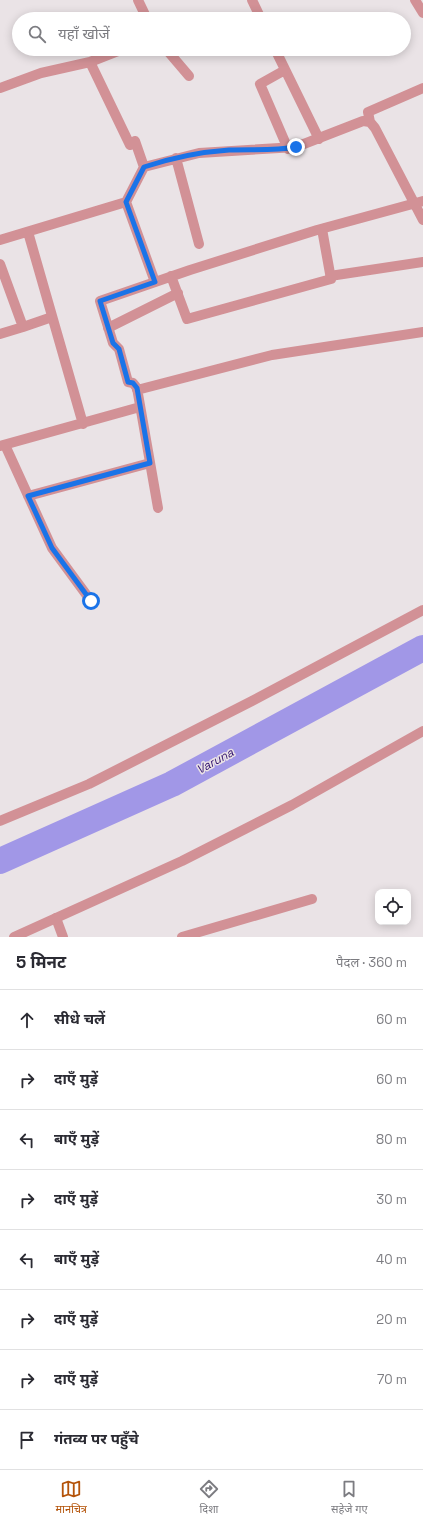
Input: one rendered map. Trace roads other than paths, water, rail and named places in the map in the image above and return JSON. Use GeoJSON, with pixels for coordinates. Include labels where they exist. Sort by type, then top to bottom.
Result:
{"type":"FeatureCollection","features":[{"type":"Feature","properties":{"kind":"street"},"geometry":{"type":"LineString","coordinates":[[138,0],[144,12]]}},
{"type":"Feature","properties":{"kind":"street"},"geometry":{"type":"LineString","coordinates":[[252,0],[258,12]]}},
{"type":"Feature","properties":{"kind":"street"},"geometry":{"type":"LineString","coordinates":[[415,0],[423,13]]}},
{"type":"Feature","properties":{"kind":"street"},"geometry":{"type":"LineString","coordinates":[[0,88],[41,73],[90,62],[105,56]]}},
{"type":"Feature","properties":{"kind":"street"},"geometry":{"type":"LineString","coordinates":[[172,56],[189,76]]}},
{"type":"Feature","properties":{"kind":"street"},"geometry":{"type":"LineString","coordinates":[[279,56],[319,140]]}},
{"type":"Feature","properties":{"kind":"street"},"geometry":{"type":"LineString","coordinates":[[0,240],[126,202],[144,167],[135,141],[130,145],[90,62]]}},
{"type":"Feature","properties":{"kind":"street"},"geometry":{"type":"LineString","coordinates":[[286,70],[260,84],[288,149]]}},
{"type":"Feature","properties":{"kind":"street"},"geometry":{"type":"LineString","coordinates":[[423,88],[368,112],[370,122],[419,202],[423,220]]}},
{"type":"Feature","properties":{"kind":"street"},"geometry":{"type":"LineString","coordinates":[[144,167],[176,158],[217,151],[288,149],[319,140],[363,121],[370,122]]}},
{"type":"Feature","properties":{"kind":"street"},"geometry":{"type":"LineString","coordinates":[[176,158],[199,244]]}},
{"type":"Feature","properties":{"kind":"street"},"geometry":{"type":"LineString","coordinates":[[126,202],[155,282]]}},
{"type":"Feature","properties":{"kind":"street"},"geometry":{"type":"LineString","coordinates":[[158,508],[137,390],[134,384],[128,382],[119,349],[113,343],[100,301],[172,276],[322,229],[419,202]]}},
{"type":"Feature","properties":{"kind":"street"},"geometry":{"type":"LineString","coordinates":[[172,276],[187,319],[331,279],[322,229]]}},
{"type":"Feature","properties":{"kind":"street"},"geometry":{"type":"LineString","coordinates":[[28,232],[83,424]]}},
{"type":"Feature","properties":{"kind":"street"},"geometry":{"type":"LineString","coordinates":[[330,276],[423,262]]}},
{"type":"Feature","properties":{"kind":"street"},"geometry":{"type":"LineString","coordinates":[[0,264],[23,327]]}},
{"type":"Feature","properties":{"kind":"street"},"geometry":{"type":"LineString","coordinates":[[108,328],[178,293]]}},
{"type":"Feature","properties":{"kind":"street"},"geometry":{"type":"LineString","coordinates":[[0,334],[52,317]]}},
{"type":"Feature","properties":{"kind":"street"},"geometry":{"type":"LineString","coordinates":[[137,390],[272,355],[423,332]]}},
{"type":"Feature","properties":{"kind":"street"},"geometry":{"type":"LineString","coordinates":[[91,601],[52,548],[3,445],[140,407]]}},
{"type":"Feature","properties":{"kind":"street"},"geometry":{"type":"LineString","coordinates":[[28,496],[150,463]]}},
{"type":"Feature","properties":{"kind":"street"},"geometry":{"type":"LineString","coordinates":[[0,821],[89,784],[252,701],[423,610]]}},
{"type":"Feature","properties":{"kind":"street"},"geometry":{"type":"LineString","coordinates":[[14,937],[182,861],[292,805],[423,731]]}},
{"type":"Feature","properties":{"kind":"street"},"geometry":{"type":"LineString","coordinates":[[182,937],[312,898]]}},
{"type":"Feature","properties":{"kind":"street"},"geometry":{"type":"LineString","coordinates":[[56,918],[63,937]]}},
{"type":"Feature","properties":{"kind":"waterway","name":"Varuna"},"geometry":{"type":"LineString","coordinates":[[0,861],[172,784],[423,648]]}}]}
